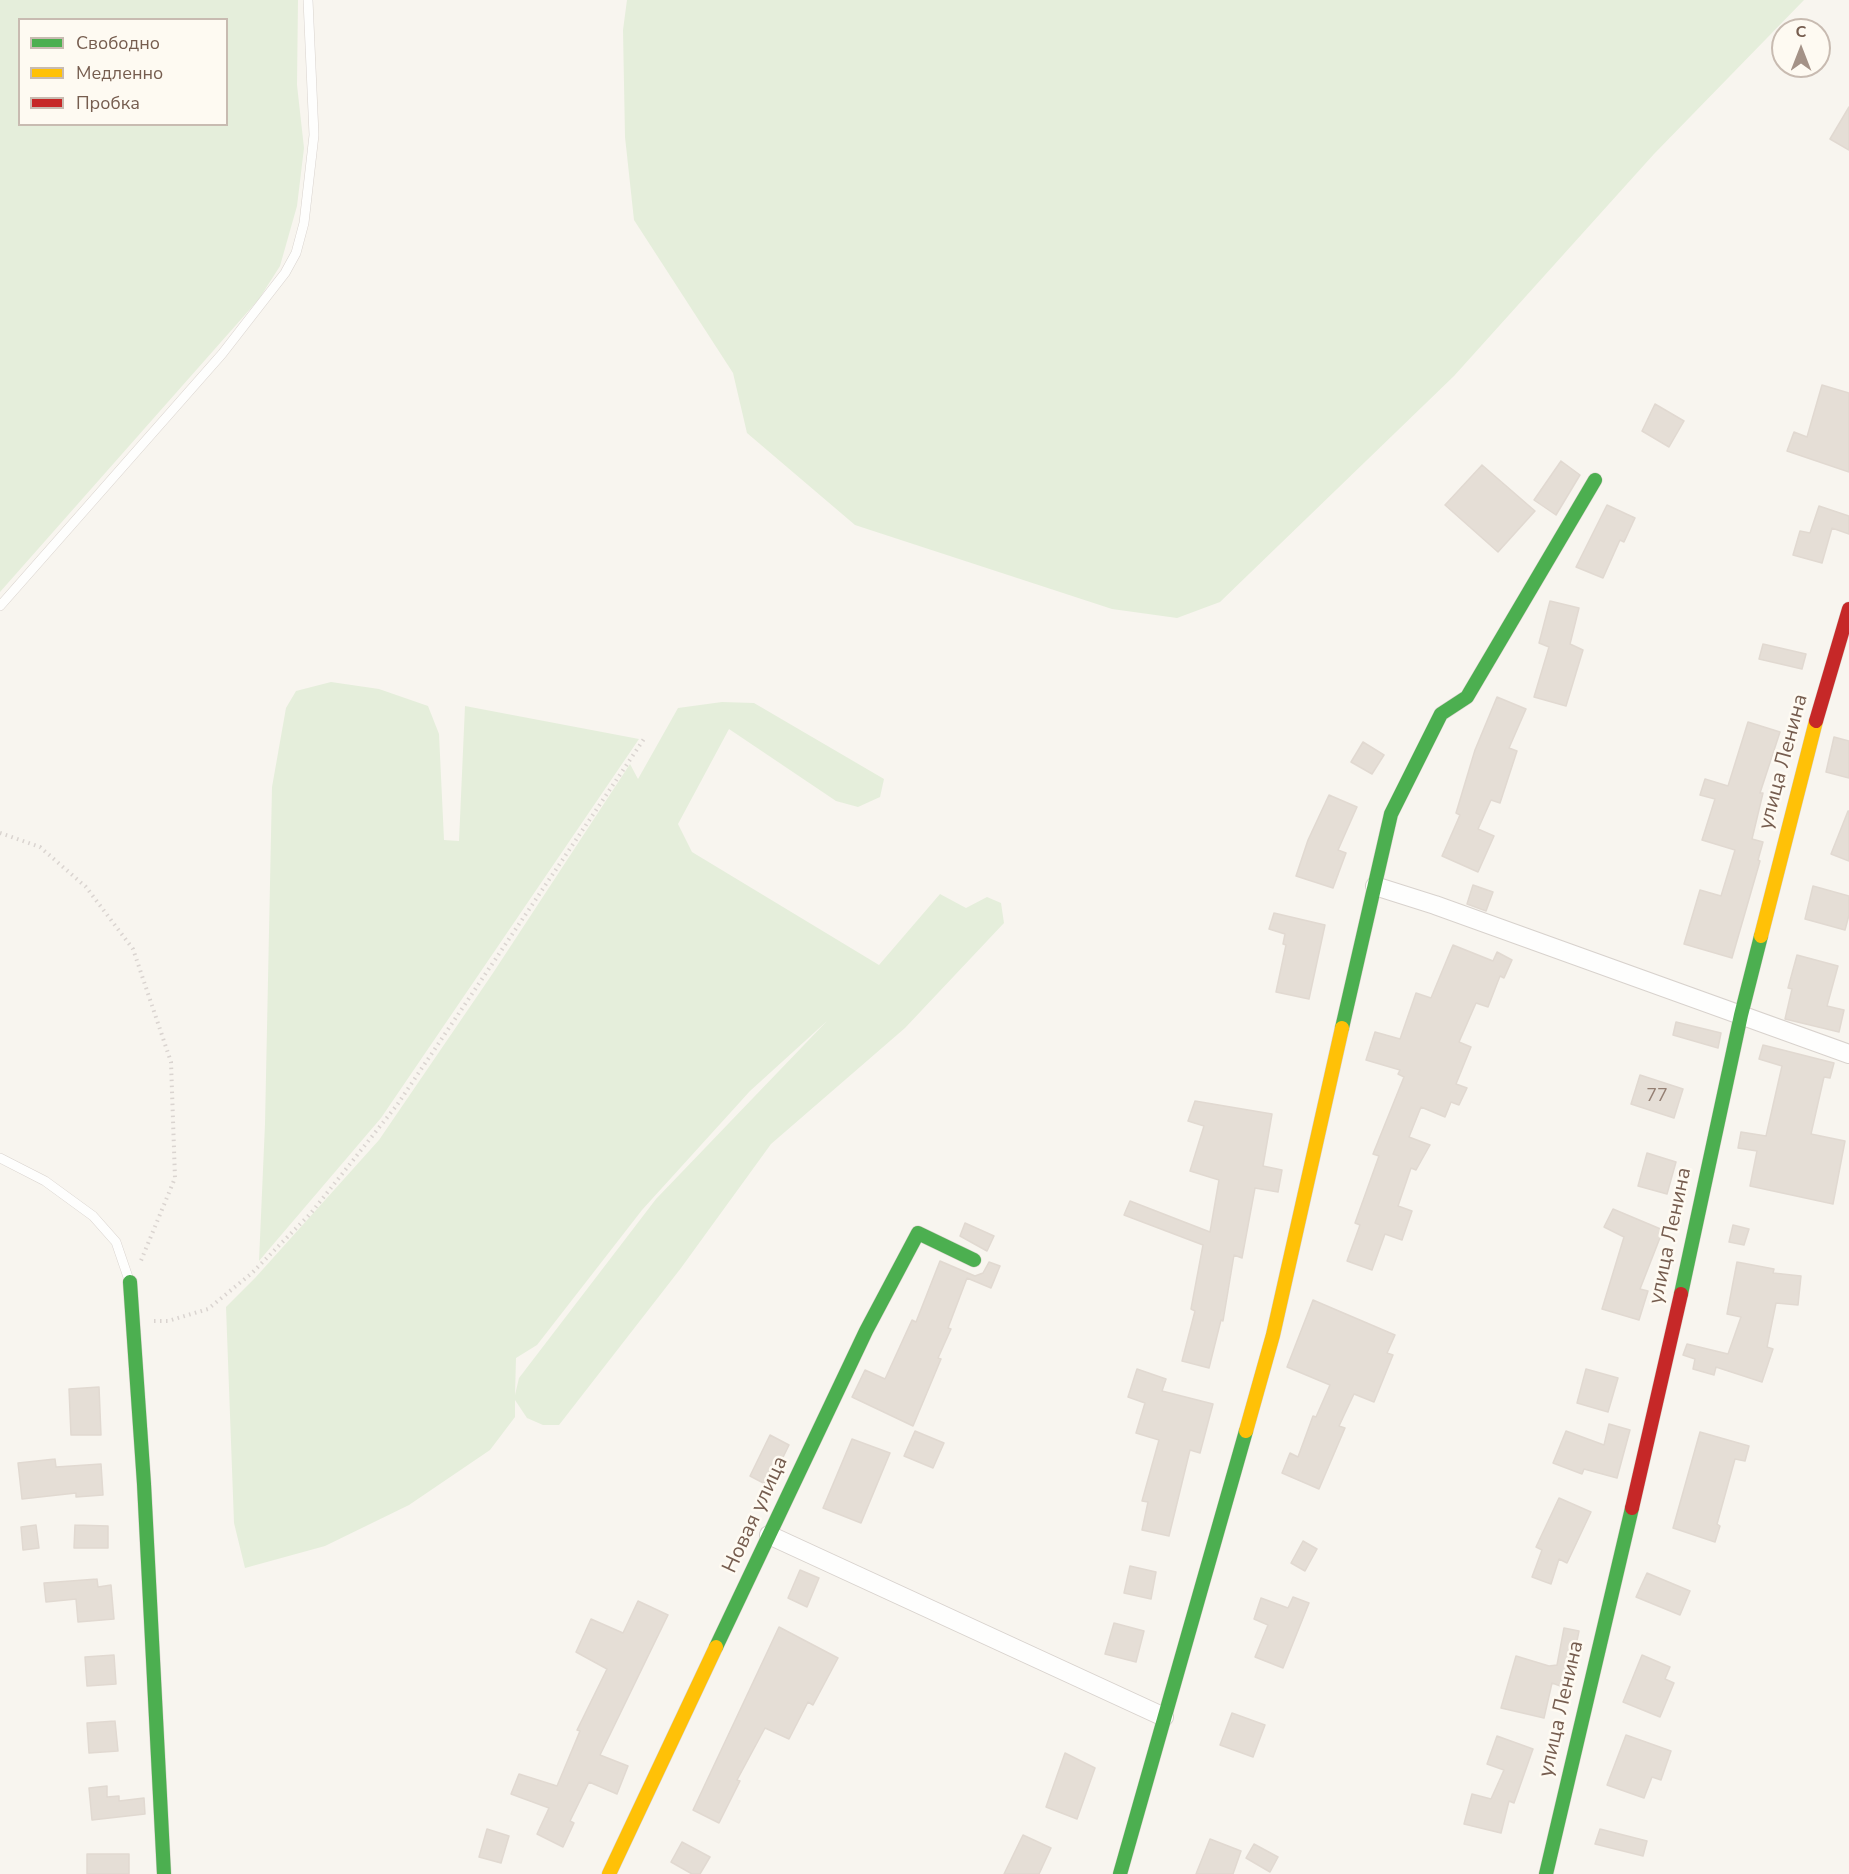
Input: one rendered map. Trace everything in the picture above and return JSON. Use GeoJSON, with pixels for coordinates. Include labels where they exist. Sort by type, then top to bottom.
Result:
{"type":"FeatureCollection","features":[{"type":"Feature","properties":{"kind":"street"},"geometry":{"type":"LineString","coordinates":[[1120,1874],[1273,1335],[1391,814],[1441,714],[1467,697],[1595,480]]}},
{"type":"Feature","properties":{"kind":"street","name":"улица Ленина"},"geometry":{"type":"LineString","coordinates":[[1546,1874],[1657,1403],[1741,1015],[1820,707],[1849,609]]}},
{"type":"Feature","properties":{"kind":"street"},"geometry":{"type":"LineString","coordinates":[[1375,886],[1435,905],[1849,1054]]}},
{"type":"Feature","properties":{"kind":"street","name":"Новая улица"},"geometry":{"type":"LineString","coordinates":[[609,1874],[866,1330],[918,1233],[974,1260]]}},
{"type":"Feature","properties":{"kind":"street"},"geometry":{"type":"LineString","coordinates":[[130,1282],[164,1874]]}},
{"type":"Feature","properties":{"kind":"street"},"geometry":{"type":"LineString","coordinates":[[770,1535],[1164,1717]]}},
{"type":"Feature","properties":{"kind":"lane"},"geometry":{"type":"LineString","coordinates":[[0,606],[222,354],[285,273],[296,253],[304,223],[314,135],[308,0]]}},
{"type":"Feature","properties":{"kind":"lane"},"geometry":{"type":"LineString","coordinates":[[0,1158],[45,1181],[93,1216],[116,1242],[130,1282]]}},
{"type":"Feature","properties":{"kind":"path"},"geometry":{"type":"LineString","coordinates":[[133,1322],[168,1321],[208,1309],[252,1273],[310,1213],[397,1104],[646,736]]}},
{"type":"Feature","properties":{"kind":"path"},"geometry":{"type":"LineString","coordinates":[[0,833],[40,847],[79,880],[133,949],[171,1062],[175,1178],[148,1247],[130,1282]]}},
{"type":"Feature","properties":{"kind":"green space"},"geometry":{"type":"Polygon","coordinates":[[[0,0],[298,0],[297,85],[304,148],[297,206],[280,266],[259,299],[0,592],[0,0]]]}},
{"type":"Feature","properties":{"kind":"green space"},"geometry":{"type":"Polygon","coordinates":[[[627,0],[1804,0],[1786,18],[1771,18],[1771,34],[1654,154],[1454,376],[1220,602],[1177,618],[1112,609],[855,525],[747,433],[733,373],[634,220],[625,137],[623,30],[627,0]]]}},
{"type":"Feature","properties":{"kind":"green space"},"geometry":{"type":"Polygon","coordinates":[[[331,682],[379,689],[428,706],[439,734],[444,840],[459,841],[465,706],[639,739],[381,1118],[259,1261],[265,1124],[272,787],[286,708],[296,691],[331,682]]]}},
{"type":"Feature","properties":{"kind":"green space"},"geometry":{"type":"Polygon","coordinates":[[[722,702],[754,703],[884,779],[880,797],[858,807],[836,801],[729,729],[678,824],[692,852],[879,965],[940,894],[966,908],[987,897],[1001,903],[1004,923],[905,1028],[771,1144],[681,1268],[559,1425],[543,1425],[527,1418],[515,1400],[515,1417],[490,1450],[409,1505],[325,1546],[245,1568],[234,1523],[226,1307],[379,1140],[493,973],[630,764],[638,779],[678,708],[722,702]],[[827,1021],[750,1091],[642,1210],[537,1345],[516,1358],[515,1395],[519,1378],[656,1199],[827,1021]]]}},
{"type":"Feature","properties":{"kind":"building"},"geometry":{"type":"Polygon","coordinates":[[[1849,107],[1849,150],[1830,139],[1849,107]]]}},
{"type":"Feature","properties":{"kind":"building"},"geometry":{"type":"Polygon","coordinates":[[[1822,385],[1849,393],[1849,472],[1787,451],[1794,432],[1807,437],[1822,385]]]}},
{"type":"Feature","properties":{"kind":"building"},"geometry":{"type":"Polygon","coordinates":[[[1655,404],[1684,421],[1669,447],[1642,431],[1655,404]]]}},
{"type":"Feature","properties":{"kind":"building"},"geometry":{"type":"Polygon","coordinates":[[[1561,461],[1580,475],[1556,515],[1534,500],[1561,461]]]}},
{"type":"Feature","properties":{"kind":"building"},"geometry":{"type":"Polygon","coordinates":[[[1482,465],[1535,511],[1498,552],[1445,505],[1482,465]]]}},
{"type":"Feature","properties":{"kind":"building"},"geometry":{"type":"Polygon","coordinates":[[[1607,505],[1635,518],[1624,542],[1620,540],[1603,578],[1576,567],[1607,505]]]}},
{"type":"Feature","properties":{"kind":"building"},"geometry":{"type":"Polygon","coordinates":[[[1819,506],[1849,516],[1849,534],[1832,528],[1822,563],[1793,555],[1800,531],[1810,533],[1819,506]]]}},
{"type":"Feature","properties":{"kind":"building"},"geometry":{"type":"Polygon","coordinates":[[[1550,601],[1579,608],[1570,644],[1583,650],[1566,706],[1534,697],[1549,647],[1539,643],[1550,601]]]}},
{"type":"Feature","properties":{"kind":"building"},"geometry":{"type":"Polygon","coordinates":[[[1763,644],[1806,654],[1802,669],[1759,659],[1763,644]]]}},
{"type":"Feature","properties":{"kind":"building"},"geometry":{"type":"Polygon","coordinates":[[[1497,697],[1526,709],[1509,748],[1517,751],[1500,803],[1491,800],[1478,829],[1494,836],[1478,872],[1442,856],[1460,815],[1456,813],[1475,750],[1497,697]]]}},
{"type":"Feature","properties":{"kind":"building"},"geometry":{"type":"Polygon","coordinates":[[[1748,722],[1780,732],[1760,793],[1763,793],[1752,839],[1763,842],[1758,860],[1760,861],[1732,958],[1684,944],[1700,890],[1721,896],[1735,850],[1702,840],[1715,799],[1700,795],[1705,779],[1728,786],[1748,722]]]}},
{"type":"Feature","properties":{"kind":"building"},"geometry":{"type":"Polygon","coordinates":[[[1834,737],[1849,741],[1849,778],[1826,772],[1834,737]]]}},
{"type":"Feature","properties":{"kind":"building"},"geometry":{"type":"Polygon","coordinates":[[[1363,742],[1384,755],[1372,774],[1351,762],[1363,742]]]}},
{"type":"Feature","properties":{"kind":"building"},"geometry":{"type":"Polygon","coordinates":[[[1329,795],[1357,807],[1338,850],[1346,853],[1333,888],[1296,876],[1308,840],[1329,795]]]}},
{"type":"Feature","properties":{"kind":"building"},"geometry":{"type":"Polygon","coordinates":[[[1849,811],[1849,861],[1831,854],[1849,811]]]}},
{"type":"Feature","properties":{"kind":"building"},"geometry":{"type":"Polygon","coordinates":[[[1473,885],[1493,892],[1486,911],[1467,904],[1473,885]]]}},
{"type":"Feature","properties":{"kind":"building"},"geometry":{"type":"Polygon","coordinates":[[[1813,886],[1849,896],[1849,915],[1845,930],[1805,919],[1813,886]]]}},
{"type":"Feature","properties":{"kind":"building"},"geometry":{"type":"Polygon","coordinates":[[[1274,913],[1325,925],[1309,999],[1276,992],[1286,945],[1283,944],[1285,934],[1269,929],[1274,913]]]}},
{"type":"Feature","properties":{"kind":"building"},"geometry":{"type":"Polygon","coordinates":[[[1453,945],[1493,961],[1497,952],[1512,960],[1504,978],[1500,976],[1488,1007],[1476,1003],[1459,1042],[1471,1047],[1456,1084],[1467,1088],[1459,1105],[1451,1102],[1445,1117],[1421,1107],[1409,1137],[1430,1145],[1416,1170],[1411,1168],[1398,1206],[1412,1211],[1402,1240],[1385,1234],[1372,1270],[1347,1261],[1360,1225],[1355,1223],[1379,1156],[1373,1154],[1404,1077],[1398,1074],[1400,1070],[1366,1060],[1375,1032],[1400,1039],[1416,993],[1431,998],[1453,945]]]}},
{"type":"Feature","properties":{"kind":"building"},"geometry":{"type":"Polygon","coordinates":[[[1797,955],[1838,966],[1827,1006],[1844,1010],[1839,1032],[1785,1019],[1792,989],[1788,988],[1797,955]]]}},
{"type":"Feature","properties":{"kind":"building"},"geometry":{"type":"Polygon","coordinates":[[[1676,1022],[1721,1033],[1718,1048],[1673,1035],[1676,1022]]]}},
{"type":"Feature","properties":{"kind":"building"},"geometry":{"type":"Polygon","coordinates":[[[1763,1045],[1834,1063],[1830,1078],[1824,1077],[1811,1134],[1845,1141],[1833,1204],[1750,1186],[1757,1151],[1738,1148],[1741,1132],[1766,1136],[1782,1066],[1759,1059],[1763,1045]]]}},
{"type":"Feature","properties":{"kind":"building"},"geometry":{"type":"Polygon","coordinates":[[[1640,1075],[1683,1089],[1674,1118],[1631,1104],[1640,1075]]]}},
{"type":"Feature","properties":{"kind":"building"},"geometry":{"type":"Polygon","coordinates":[[[1195,1101],[1272,1114],[1263,1166],[1282,1170],[1278,1192],[1255,1188],[1242,1258],[1234,1255],[1223,1321],[1221,1320],[1209,1368],[1182,1361],[1195,1311],[1191,1309],[1203,1245],[1124,1215],[1130,1201],[1210,1232],[1219,1180],[1190,1171],[1204,1126],[1188,1121],[1195,1101]]]}},
{"type":"Feature","properties":{"kind":"building"},"geometry":{"type":"Polygon","coordinates":[[[1647,1153],[1676,1162],[1667,1194],[1638,1186],[1647,1153]]]}},
{"type":"Feature","properties":{"kind":"building"},"geometry":{"type":"Polygon","coordinates":[[[1613,1209],[1663,1230],[1640,1289],[1648,1291],[1639,1320],[1602,1309],[1624,1237],[1604,1227],[1613,1209]]]}},
{"type":"Feature","properties":{"kind":"building"},"geometry":{"type":"Polygon","coordinates":[[[965,1223],[994,1236],[987,1251],[960,1236],[965,1223]]]}},
{"type":"Feature","properties":{"kind":"building"},"geometry":{"type":"Polygon","coordinates":[[[1733,1225],[1749,1229],[1744,1245],[1729,1242],[1733,1225]]]}},
{"type":"Feature","properties":{"kind":"building"},"geometry":{"type":"Polygon","coordinates":[[[940,1261],[975,1276],[983,1273],[989,1262],[1000,1266],[991,1288],[967,1278],[948,1328],[951,1329],[938,1358],[941,1359],[913,1426],[852,1397],[865,1370],[885,1379],[912,1320],[916,1322],[940,1261]]]}},
{"type":"Feature","properties":{"kind":"building"},"geometry":{"type":"Polygon","coordinates":[[[1737,1262],[1774,1269],[1773,1273],[1801,1276],[1798,1305],[1776,1303],[1767,1347],[1773,1349],[1762,1382],[1716,1367],[1714,1375],[1693,1369],[1695,1359],[1683,1355],[1687,1344],[1728,1354],[1741,1317],[1727,1314],[1737,1262]]]}},
{"type":"Feature","properties":{"kind":"building"},"geometry":{"type":"Polygon","coordinates":[[[1313,1300],[1395,1335],[1387,1353],[1393,1355],[1374,1402],[1354,1394],[1339,1426],[1345,1428],[1319,1489],[1282,1473],[1290,1453],[1298,1457],[1313,1416],[1316,1417],[1330,1385],[1287,1367],[1313,1300]]]}},
{"type":"Feature","properties":{"kind":"building"},"geometry":{"type":"Polygon","coordinates":[[[1137,1369],[1166,1379],[1162,1391],[1213,1404],[1200,1453],[1190,1450],[1169,1536],[1142,1530],[1148,1502],[1142,1501],[1159,1440],[1136,1433],[1145,1403],[1128,1397],[1137,1369]]]}},
{"type":"Feature","properties":{"kind":"building"},"geometry":{"type":"Polygon","coordinates":[[[1586,1369],[1618,1378],[1608,1412],[1577,1403],[1586,1369]]]}},
{"type":"Feature","properties":{"kind":"building"},"geometry":{"type":"Polygon","coordinates":[[[99,1387],[101,1435],[71,1435],[69,1389],[99,1387]]]}},
{"type":"Feature","properties":{"kind":"building"},"geometry":{"type":"Polygon","coordinates":[[[1609,1424],[1630,1430],[1617,1478],[1584,1469],[1582,1474],[1553,1463],[1566,1431],[1604,1445],[1609,1424]]]}},
{"type":"Feature","properties":{"kind":"building"},"geometry":{"type":"Polygon","coordinates":[[[915,1431],[944,1443],[933,1468],[904,1456],[915,1431]]]}},
{"type":"Feature","properties":{"kind":"building"},"geometry":{"type":"Polygon","coordinates":[[[1700,1432],[1749,1446],[1745,1461],[1735,1459],[1717,1524],[1720,1526],[1715,1542],[1673,1528],[1700,1432]]]}},
{"type":"Feature","properties":{"kind":"building"},"geometry":{"type":"Polygon","coordinates":[[[770,1435],[789,1445],[769,1486],[750,1476],[770,1435]]]}},
{"type":"Feature","properties":{"kind":"building"},"geometry":{"type":"Polygon","coordinates":[[[852,1439],[890,1453],[861,1523],[823,1508],[852,1439]]]}},
{"type":"Feature","properties":{"kind":"building"},"geometry":{"type":"Polygon","coordinates":[[[55,1459],[56,1467],[101,1464],[103,1495],[76,1497],[76,1493],[22,1499],[18,1463],[55,1459]]]}},
{"type":"Feature","properties":{"kind":"building"},"geometry":{"type":"Polygon","coordinates":[[[1559,1498],[1591,1512],[1567,1563],[1559,1559],[1551,1584],[1532,1577],[1542,1550],[1536,1547],[1559,1498]]]}},
{"type":"Feature","properties":{"kind":"building"},"geometry":{"type":"Polygon","coordinates":[[[36,1525],[39,1548],[23,1550],[21,1527],[36,1525]]]}},
{"type":"Feature","properties":{"kind":"building"},"geometry":{"type":"Polygon","coordinates":[[[75,1525],[108,1526],[108,1548],[74,1548],[75,1525]]]}},
{"type":"Feature","properties":{"kind":"building"},"geometry":{"type":"Polygon","coordinates":[[[1303,1541],[1317,1549],[1305,1571],[1291,1563],[1303,1541]]]}},
{"type":"Feature","properties":{"kind":"building"},"geometry":{"type":"Polygon","coordinates":[[[1130,1566],[1156,1572],[1151,1599],[1124,1593],[1130,1566]]]}},
{"type":"Feature","properties":{"kind":"building"},"geometry":{"type":"Polygon","coordinates":[[[800,1570],[819,1578],[807,1607],[788,1598],[800,1570]]]}},
{"type":"Feature","properties":{"kind":"building"},"geometry":{"type":"Polygon","coordinates":[[[1647,1573],[1690,1591],[1680,1615],[1636,1597],[1647,1573]]]}},
{"type":"Feature","properties":{"kind":"building"},"geometry":{"type":"Polygon","coordinates":[[[97,1579],[98,1587],[111,1585],[114,1619],[78,1622],[76,1599],[46,1602],[44,1583],[97,1579]]]}},
{"type":"Feature","properties":{"kind":"building"},"geometry":{"type":"Polygon","coordinates":[[[1293,1597],[1309,1603],[1283,1668],[1255,1657],[1268,1625],[1254,1619],[1261,1598],[1288,1608],[1293,1597]]]}},
{"type":"Feature","properties":{"kind":"building"},"geometry":{"type":"Polygon","coordinates":[[[638,1601],[668,1615],[600,1755],[628,1766],[617,1794],[589,1782],[570,1821],[574,1823],[563,1847],[537,1834],[549,1808],[511,1794],[519,1774],[557,1786],[580,1731],[577,1730],[607,1669],[576,1652],[591,1619],[623,1633],[638,1601]]]}},
{"type":"Feature","properties":{"kind":"building"},"geometry":{"type":"Polygon","coordinates":[[[1114,1623],[1144,1631],[1136,1662],[1105,1654],[1114,1623]]]}},
{"type":"Feature","properties":{"kind":"building"},"geometry":{"type":"Polygon","coordinates":[[[779,1627],[838,1658],[813,1705],[808,1702],[789,1739],[765,1728],[737,1780],[740,1781],[719,1823],[693,1810],[779,1627]]]}},
{"type":"Feature","properties":{"kind":"building"},"geometry":{"type":"Polygon","coordinates":[[[1564,1628],[1579,1631],[1574,1655],[1566,1688],[1552,1683],[1544,1718],[1501,1708],[1516,1656],[1549,1666],[1557,1665],[1564,1628]]]}},
{"type":"Feature","properties":{"kind":"building"},"geometry":{"type":"Polygon","coordinates":[[[114,1655],[116,1684],[87,1686],[85,1657],[114,1655]]]}},
{"type":"Feature","properties":{"kind":"building"},"geometry":{"type":"Polygon","coordinates":[[[1642,1655],[1670,1667],[1665,1679],[1674,1683],[1660,1717],[1623,1702],[1642,1655]]]}},
{"type":"Feature","properties":{"kind":"building"},"geometry":{"type":"Polygon","coordinates":[[[1232,1713],[1265,1725],[1253,1757],[1220,1745],[1232,1713]]]}},
{"type":"Feature","properties":{"kind":"building"},"geometry":{"type":"Polygon","coordinates":[[[115,1721],[118,1751],[89,1753],[87,1723],[115,1721]]]}},
{"type":"Feature","properties":{"kind":"building"},"geometry":{"type":"Polygon","coordinates":[[[1626,1735],[1671,1751],[1661,1780],[1652,1777],[1644,1798],[1607,1785],[1626,1735]]]}},
{"type":"Feature","properties":{"kind":"building"},"geometry":{"type":"Polygon","coordinates":[[[1497,1736],[1533,1749],[1514,1803],[1509,1801],[1501,1833],[1464,1824],[1472,1794],[1491,1799],[1504,1770],[1487,1764],[1497,1736]]]}},
{"type":"Feature","properties":{"kind":"building"},"geometry":{"type":"Polygon","coordinates":[[[1065,1753],[1095,1768],[1077,1819],[1046,1807],[1065,1753]]]}},
{"type":"Feature","properties":{"kind":"building"},"geometry":{"type":"Polygon","coordinates":[[[107,1786],[107,1797],[119,1796],[119,1801],[144,1798],[145,1814],[92,1820],[89,1788],[107,1786]]]}},
{"type":"Feature","properties":{"kind":"building"},"geometry":{"type":"Polygon","coordinates":[[[487,1829],[509,1836],[501,1863],[479,1857],[487,1829]]]}},
{"type":"Feature","properties":{"kind":"building"},"geometry":{"type":"Polygon","coordinates":[[[1600,1829],[1647,1841],[1643,1856],[1595,1844],[1600,1829]]]}},
{"type":"Feature","properties":{"kind":"building"},"geometry":{"type":"Polygon","coordinates":[[[1023,1835],[1051,1848],[1039,1874],[1004,1874],[1023,1835]]]}},
{"type":"Feature","properties":{"kind":"building"},"geometry":{"type":"Polygon","coordinates":[[[1210,1839],[1241,1851],[1233,1874],[1196,1874],[1210,1839]]]}},
{"type":"Feature","properties":{"kind":"building"},"geometry":{"type":"Polygon","coordinates":[[[682,1842],[710,1857],[700,1874],[692,1874],[671,1862],[682,1842]]]}},
{"type":"Feature","properties":{"kind":"building"},"geometry":{"type":"Polygon","coordinates":[[[1254,1844],[1278,1857],[1270,1872],[1246,1858],[1254,1844]]]}},
{"type":"Feature","properties":{"kind":"building"},"geometry":{"type":"Polygon","coordinates":[[[87,1854],[129,1854],[129,1874],[87,1874],[87,1854]]]}},
{"type":"Feature","properties":{"kind":"traffic: fast"},"geometry":{"type":"LineString","coordinates":[[1342,1028],[1391,814],[1441,714],[1467,697],[1595,480]]}},
{"type":"Feature","properties":{"kind":"traffic: fast"},"geometry":{"type":"LineString","coordinates":[[1681,1294],[1741,1015],[1761,936]]}},
{"type":"Feature","properties":{"kind":"traffic: fast"},"geometry":{"type":"LineString","coordinates":[[716,1647],[866,1331],[918,1233],[974,1260]]}},
{"type":"Feature","properties":{"kind":"traffic: fast"},"geometry":{"type":"LineString","coordinates":[[130,1282],[144,1484],[164,1874]]}},
{"type":"Feature","properties":{"kind":"traffic: fast"},"geometry":{"type":"LineString","coordinates":[[1120,1874],[1246,1431]]}},
{"type":"Feature","properties":{"kind":"traffic: fast"},"geometry":{"type":"LineString","coordinates":[[1546,1874],[1632,1508]]}},
{"type":"Feature","properties":{"kind":"traffic: slow"},"geometry":{"type":"LineString","coordinates":[[1761,936],[1816,721]]}},
{"type":"Feature","properties":{"kind":"traffic: slow"},"geometry":{"type":"LineString","coordinates":[[1246,1431],[1273,1335],[1342,1028]]}},
{"type":"Feature","properties":{"kind":"traffic: slow"},"geometry":{"type":"LineString","coordinates":[[609,1874],[716,1647]]}},
{"type":"Feature","properties":{"kind":"traffic: jam"},"geometry":{"type":"LineString","coordinates":[[1816,721],[1849,609]]}},
{"type":"Feature","properties":{"kind":"traffic: jam"},"geometry":{"type":"LineString","coordinates":[[1632,1508],[1681,1294]]}}]}
